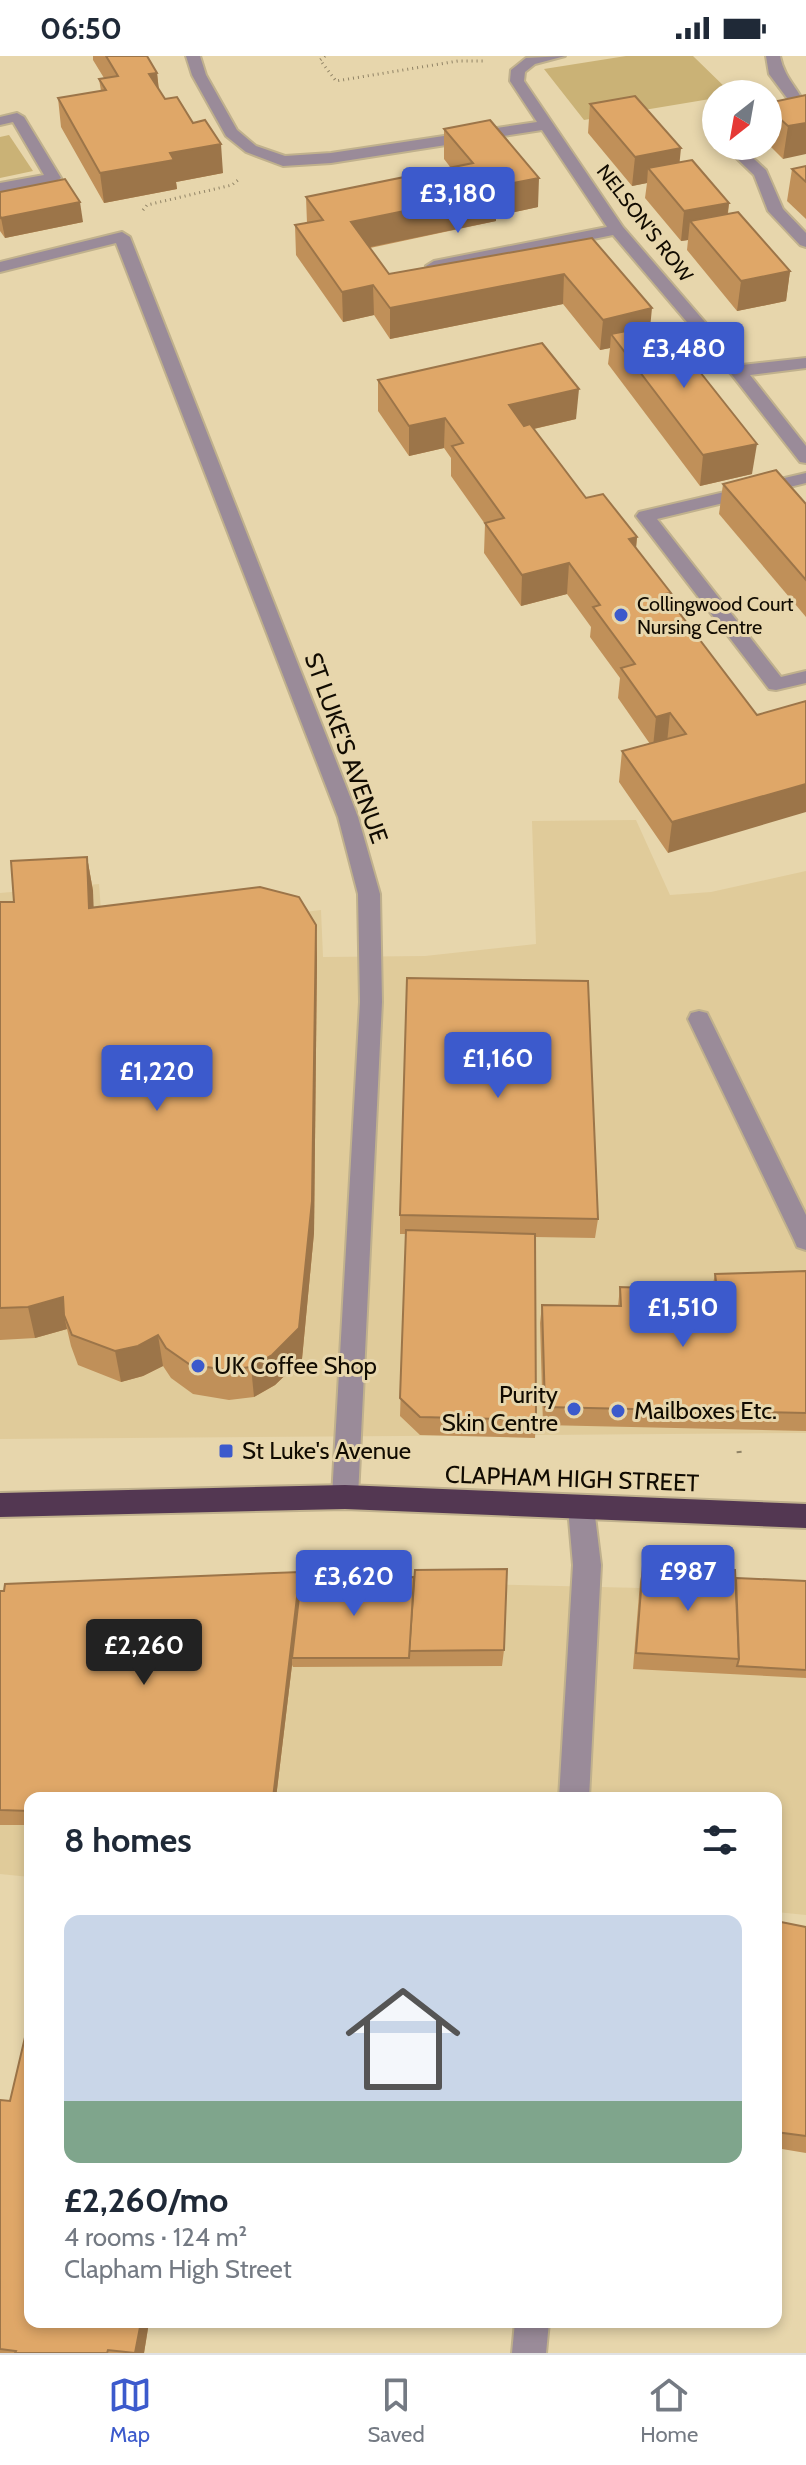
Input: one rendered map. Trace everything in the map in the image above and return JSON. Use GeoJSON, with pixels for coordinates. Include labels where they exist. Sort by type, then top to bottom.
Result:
{"type":"FeatureCollection","features":[{"type":"Feature","properties":{"kind":"highway","name":"CLAPHAM HIGH STREET"},"geometry":{"type":"LineString","coordinates":[[0,1505],[345,1497],[806,1516]]}},
{"type":"Feature","properties":{"kind":"street"},"geometry":{"type":"LineString","coordinates":[[193,56],[199,75],[231,133],[266,156],[283,161],[331,158],[544,125]]}},
{"type":"Feature","properties":{"kind":"street"},"geometry":{"type":"LineString","coordinates":[[522,66],[531,61],[558,56]]}},
{"type":"Feature","properties":{"kind":"street"},"geometry":{"type":"LineString","coordinates":[[773,56],[776,74],[804,111]]}},
{"type":"Feature","properties":{"kind":"street","name":"NELSON'S ROW"},"geometry":{"type":"LineString","coordinates":[[522,66],[516,75],[517,81],[617,230],[738,371],[806,458]]}},
{"type":"Feature","properties":{"kind":"street"},"geometry":{"type":"LineString","coordinates":[[0,188],[53,178],[17,117],[5,116]]}},
{"type":"Feature","properties":{"kind":"street"},"geometry":{"type":"LineString","coordinates":[[250,168],[266,156]]}},
{"type":"Feature","properties":{"kind":"street"},"geometry":{"type":"LineString","coordinates":[[747,160],[761,173],[776,211],[806,242]]}},
{"type":"Feature","properties":{"kind":"street"},"geometry":{"type":"LineString","coordinates":[[434,267],[617,230]]}},
{"type":"Feature","properties":{"kind":"street"},"geometry":{"type":"LineString","coordinates":[[0,267],[122,237]]}},
{"type":"Feature","properties":{"kind":"street","name":"ST LUKE'S AVENUE"},"geometry":{"type":"LineString","coordinates":[[122,237],[348,817],[369,894],[371,1002],[345,1497]]}},
{"type":"Feature","properties":{"kind":"street"},"geometry":{"type":"LineString","coordinates":[[738,371],[806,363]]}},
{"type":"Feature","properties":{"kind":"street"},"geometry":{"type":"LineString","coordinates":[[806,478],[645,516],[776,684],[806,677]]}},
{"type":"Feature","properties":{"kind":"street"},"geometry":{"type":"LineString","coordinates":[[699,1019],[806,1240]]}},
{"type":"Feature","properties":{"kind":"street"},"geometry":{"type":"LineString","coordinates":[[574,1792],[587,1565],[581,1508]]}},
{"type":"Feature","properties":{"kind":"street"},"geometry":{"type":"LineString","coordinates":[[529,2353],[531,2328]]}},
{"type":"Feature","properties":{"kind":"path"},"geometry":{"type":"LineString","coordinates":[[325,56],[320,60],[336,81],[458,61],[492,61],[522,66]]}},
{"type":"Feature","properties":{"kind":"path"},"geometry":{"type":"LineString","coordinates":[[122,237],[147,205],[232,185],[250,168]]}},
{"type":"Feature","properties":{"kind":"path"},"geometry":{"type":"LineString","coordinates":[[739,1451],[740,1459]]}},
{"type":"Feature","properties":{"kind":"shaded area"},"geometry":{"type":"Polygon","coordinates":[[[626,56],[693,56],[718,80],[702,80],[702,100],[584,120],[544,69],[626,56]]]}},
{"type":"Feature","properties":{"kind":"shaded area"},"geometry":{"type":"Polygon","coordinates":[[[9,135],[33,171],[0,178],[0,137],[9,135]]]}},
{"type":"Feature","properties":{"kind":"shaded area"},"geometry":{"type":"Polygon","coordinates":[[[636,820],[670,895],[711,892],[806,871],[806,1433],[0,1439],[0,893],[99,884],[103,936],[321,910],[323,957],[425,956],[536,944],[532,821],[636,820]]]}},
{"type":"Feature","properties":{"kind":"shaded area"},"geometry":{"type":"Polygon","coordinates":[[[353,1581],[806,1592],[806,1915],[782,1913],[782,1792],[24,1792],[24,1876],[0,1874],[0,1592],[353,1581]]]}},
{"type":"Feature","properties":{"kind":"building"},"geometry":{"type":"Polygon","coordinates":[[[106,56],[147,56],[157,73],[149,74],[165,99],[177,97],[193,123],[205,120],[221,144],[170,153],[174,160],[100,173],[58,98],[106,90],[99,79],[118,76],[106,56]]]}},
{"type":"Feature","properties":{"kind":"building"},"geometry":{"type":"Polygon","coordinates":[[[806,95],[806,123],[788,126],[782,121],[782,100],[806,95]]]}},
{"type":"Feature","properties":{"kind":"building"},"geometry":{"type":"Polygon","coordinates":[[[635,96],[681,148],[635,157],[590,104],[635,96]]]}},
{"type":"Feature","properties":{"kind":"building"},"geometry":{"type":"Polygon","coordinates":[[[490,120],[539,178],[492,187],[497,192],[351,222],[389,274],[592,238],[652,308],[603,320],[564,274],[390,308],[373,285],[342,292],[295,225],[323,220],[306,197],[473,163],[444,129],[490,120]]]}},
{"type":"Feature","properties":{"kind":"building"},"geometry":{"type":"Polygon","coordinates":[[[692,160],[729,203],[684,211],[648,168],[692,160]]]}},
{"type":"Feature","properties":{"kind":"building"},"geometry":{"type":"Polygon","coordinates":[[[806,166],[806,182],[792,169],[806,166]]]}},
{"type":"Feature","properties":{"kind":"building"},"geometry":{"type":"Polygon","coordinates":[[[65,179],[80,202],[1,218],[0,192],[65,179]]]}},
{"type":"Feature","properties":{"kind":"building"},"geometry":{"type":"Polygon","coordinates":[[[738,212],[790,271],[741,281],[690,221],[738,212]]]}},
{"type":"Feature","properties":{"kind":"building"},"geometry":{"type":"Polygon","coordinates":[[[662,324],[757,444],[703,455],[611,334],[662,324]]]}},
{"type":"Feature","properties":{"kind":"building","name":"Collingwood Court Nursing Centre"},"geometry":{"type":"Polygon","coordinates":[[[542,343],[579,389],[509,405],[524,426],[530,424],[586,498],[603,494],[637,537],[629,539],[671,593],[665,594],[757,715],[806,701],[806,784],[672,822],[622,751],[686,734],[670,713],[656,717],[621,668],[635,664],[593,607],[600,605],[569,563],[522,575],[485,523],[504,518],[452,446],[463,443],[445,418],[409,426],[378,380],[542,343]]]}},
{"type":"Feature","properties":{"kind":"building"},"geometry":{"type":"Polygon","coordinates":[[[776,470],[806,504],[806,580],[723,484],[776,470]]]}},
{"type":"Feature","properties":{"kind":"building"},"geometry":{"type":"Polygon","coordinates":[[[87,857],[89,908],[260,887],[299,897],[316,925],[312,1201],[299,1328],[272,1355],[251,1367],[225,1370],[189,1364],[166,1348],[158,1335],[138,1346],[115,1351],[72,1335],[64,1315],[63,1297],[28,1307],[0,1308],[0,902],[14,902],[11,861],[87,857]]]}},
{"type":"Feature","properties":{"kind":"building"},"geometry":{"type":"Polygon","coordinates":[[[407,978],[588,981],[598,1219],[400,1215],[407,978]]]}},
{"type":"Feature","properties":{"kind":"building"},"geometry":{"type":"Polygon","coordinates":[[[406,1230],[535,1234],[536,1420],[420,1417],[400,1398],[406,1230]]]}},
{"type":"Feature","properties":{"kind":"building"},"geometry":{"type":"Polygon","coordinates":[[[806,1271],[806,1413],[545,1407],[542,1305],[621,1306],[620,1287],[674,1289],[677,1297],[718,1296],[715,1274],[806,1271]]]}},
{"type":"Feature","properties":{"kind":"building"},"geometry":{"type":"Polygon","coordinates":[[[643,1565],[735,1570],[739,1659],[636,1653],[643,1565]]]}},
{"type":"Feature","properties":{"kind":"building"},"geometry":{"type":"Polygon","coordinates":[[[507,1569],[504,1650],[409,1651],[415,1570],[507,1569]]]}},
{"type":"Feature","properties":{"kind":"building"},"geometry":{"type":"Polygon","coordinates":[[[300,1572],[274,1792],[24,1792],[24,1811],[0,1810],[0,1591],[4,1591],[5,1584],[300,1572]]]}},
{"type":"Feature","properties":{"kind":"building"},"geometry":{"type":"Polygon","coordinates":[[[414,1577],[409,1658],[292,1658],[301,1580],[414,1577]]]}},
{"type":"Feature","properties":{"kind":"building"},"geometry":{"type":"Polygon","coordinates":[[[736,1578],[806,1581],[806,1670],[737,1666],[736,1578]]]}},
{"type":"Feature","properties":{"kind":"building"},"geometry":{"type":"Polygon","coordinates":[[[782,1922],[806,1927],[806,2136],[782,2133],[782,1922]]]}},
{"type":"Feature","properties":{"kind":"building"},"geometry":{"type":"Polygon","coordinates":[[[24,2042],[24,2328],[140,2328],[135,2353],[108,2350],[107,2353],[15,2353],[0,2349],[0,2100],[10,2101],[24,2042]]]}},
{"type":"Feature","properties":{"kind":"place","name":"Collingwood Court Nursing Centre"},"geometry":{"type":"Point","coordinates":[621,615]}},
{"type":"Feature","properties":{"kind":"place","name":"UK Coffee Shop"},"geometry":{"type":"Point","coordinates":[198,1366]}},
{"type":"Feature","properties":{"kind":"place","name":"Purity Skin Centre"},"geometry":{"type":"Point","coordinates":[574,1409]}},
{"type":"Feature","properties":{"kind":"place","name":"Mailboxes Etc."},"geometry":{"type":"Point","coordinates":[618,1411]}},
{"type":"Feature","properties":{"kind":"place","name":"St Luke's Avenue"},"geometry":{"type":"Point","coordinates":[226,1451]}}]}
